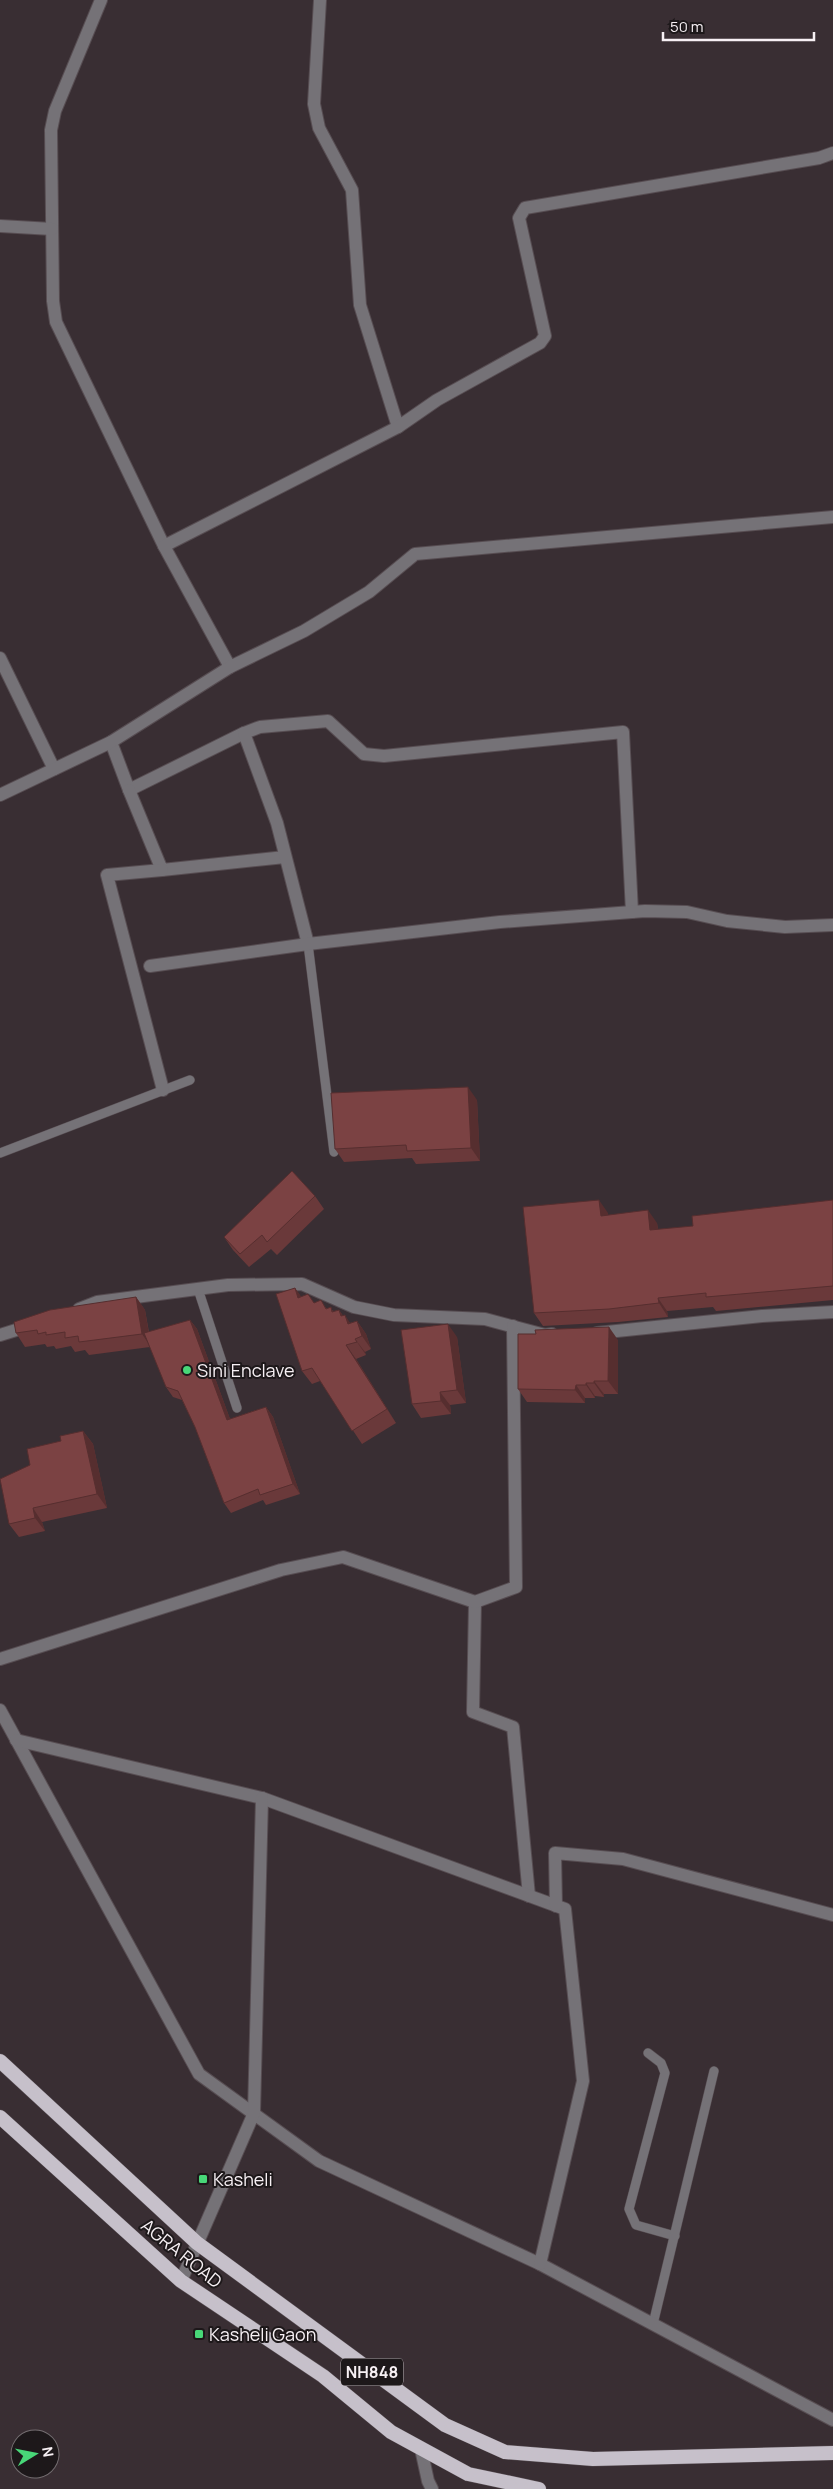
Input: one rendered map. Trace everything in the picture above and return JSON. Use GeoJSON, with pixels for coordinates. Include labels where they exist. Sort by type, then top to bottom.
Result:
{"type":"FeatureCollection","features":[{"type":"Feature","properties":{"kind":"highway","name":"NH848"},"geometry":{"type":"LineString","coordinates":[[0,2061],[197,2244],[445,2425],[505,2452],[592,2459],[833,2452]]}},
{"type":"Feature","properties":{"kind":"highway","name":"AGRA ROAD"},"geometry":{"type":"LineString","coordinates":[[0,2118],[181,2282],[323,2376],[391,2432],[468,2474],[539,2489]]}},
{"type":"Feature","properties":{"kind":"street"},"geometry":{"type":"LineString","coordinates":[[101,0],[55,111],[50,130],[56,322],[164,546],[230,667]]}},
{"type":"Feature","properties":{"kind":"street"},"geometry":{"type":"LineString","coordinates":[[320,0],[314,104],[319,128],[352,190],[360,305],[398,427]]}},
{"type":"Feature","properties":{"kind":"street"},"geometry":{"type":"LineString","coordinates":[[164,546],[398,427],[437,400],[540,343],[545,336],[519,218],[525,208],[819,158],[833,152]]}},
{"type":"Feature","properties":{"kind":"street"},"geometry":{"type":"LineString","coordinates":[[0,226],[52,229]]}},
{"type":"Feature","properties":{"kind":"street"},"geometry":{"type":"LineString","coordinates":[[0,795],[111,742],[230,667],[304,631],[369,592],[415,554],[833,517]]}},
{"type":"Feature","properties":{"kind":"street"},"geometry":{"type":"LineString","coordinates":[[0,658],[54,769]]}},
{"type":"Feature","properties":{"kind":"street"},"geometry":{"type":"LineString","coordinates":[[130,790],[260,727],[328,721],[364,754],[384,756],[623,732],[632,912]]}},
{"type":"Feature","properties":{"kind":"street"},"geometry":{"type":"LineString","coordinates":[[244,734],[277,823],[308,944]]}},
{"type":"Feature","properties":{"kind":"street"},"geometry":{"type":"LineString","coordinates":[[111,742],[162,870]]}},
{"type":"Feature","properties":{"kind":"street"},"geometry":{"type":"LineString","coordinates":[[163,1090],[107,875],[286,857]]}},
{"type":"Feature","properties":{"kind":"street"},"geometry":{"type":"LineString","coordinates":[[150,966],[308,944],[500,922],[632,912],[687,912],[727,921],[785,927],[833,925]]}},
{"type":"Feature","properties":{"kind":"street"},"geometry":{"type":"LineString","coordinates":[[71,1311],[97,1302],[228,1285],[302,1284],[354,1307],[394,1315],[485,1319],[545,1335],[564,1334]]}},
{"type":"Feature","properties":{"kind":"street"},"geometry":{"type":"LineString","coordinates":[[583,1334],[620,1332],[709,1321],[833,1312]]}},
{"type":"Feature","properties":{"kind":"street"},"geometry":{"type":"LineString","coordinates":[[0,1335],[44,1320]]}},
{"type":"Feature","properties":{"kind":"street"},"geometry":{"type":"LineString","coordinates":[[0,1659],[281,1570],[343,1557],[475,1602],[516,1587],[514,1326]]}},
{"type":"Feature","properties":{"kind":"street"},"geometry":{"type":"LineString","coordinates":[[475,1602],[473,1712],[513,1727],[529,1896]]}},
{"type":"Feature","properties":{"kind":"street"},"geometry":{"type":"LineString","coordinates":[[0,1710],[199,2074],[254,2112],[318,2161],[540,2264],[833,2420]]}},
{"type":"Feature","properties":{"kind":"street"},"geometry":{"type":"LineString","coordinates":[[16,1740],[262,1798],[565,1909],[583,2081],[540,2264]]}},
{"type":"Feature","properties":{"kind":"street"},"geometry":{"type":"LineString","coordinates":[[181,2282],[254,2112],[262,1798]]}},
{"type":"Feature","properties":{"kind":"street"},"geometry":{"type":"LineString","coordinates":[[556,1906],[555,1853],[623,1859],[833,1914]]}},
{"type":"Feature","properties":{"kind":"street"},"geometry":{"type":"LineString","coordinates":[[421,2449],[428,2481],[432,2489]]}},
{"type":"Feature","properties":{"kind":"lane"},"geometry":{"type":"LineString","coordinates":[[308,944],[334,1152]]}},
{"type":"Feature","properties":{"kind":"lane"},"geometry":{"type":"LineString","coordinates":[[0,1153],[190,1080]]}},
{"type":"Feature","properties":{"kind":"lane"},"geometry":{"type":"LineString","coordinates":[[198,1289],[237,1408]]}},
{"type":"Feature","properties":{"kind":"lane"},"geometry":{"type":"LineString","coordinates":[[648,2053],[661,2063],[665,2073],[629,2208],[636,2225],[674,2236]]}},
{"type":"Feature","properties":{"kind":"lane"},"geometry":{"type":"LineString","coordinates":[[653,2324],[714,2071]]}},
{"type":"Feature","properties":{"kind":"building"},"geometry":{"type":"Polygon","coordinates":[[[468,1087],[471,1148],[407,1151],[406,1145],[335,1149],[331,1093],[468,1087]]]}},
{"type":"Feature","properties":{"kind":"building"},"geometry":{"type":"Polygon","coordinates":[[[292,1171],[315,1196],[267,1242],[262,1235],[240,1254],[224,1237],[292,1171]]]}},
{"type":"Feature","properties":{"kind":"building"},"geometry":{"type":"Polygon","coordinates":[[[599,1200],[601,1216],[648,1210],[650,1230],[693,1226],[692,1216],[833,1200],[833,1286],[706,1297],[706,1293],[658,1298],[659,1303],[609,1309],[534,1313],[523,1207],[599,1200]]]}},
{"type":"Feature","properties":{"kind":"building"},"geometry":{"type":"Polygon","coordinates":[[[295,1288],[298,1298],[308,1294],[314,1303],[321,1300],[326,1309],[331,1307],[332,1312],[339,1310],[341,1316],[345,1315],[348,1324],[357,1321],[362,1336],[355,1339],[357,1342],[346,1345],[387,1409],[352,1431],[312,1368],[302,1371],[276,1294],[295,1288]]]}},
{"type":"Feature","properties":{"kind":"building"},"geometry":{"type":"Polygon","coordinates":[[[136,1297],[142,1334],[79,1342],[78,1336],[65,1338],[65,1332],[46,1335],[46,1332],[38,1334],[37,1330],[16,1333],[14,1322],[50,1310],[136,1297]]]}},
{"type":"Feature","properties":{"kind":"building"},"geometry":{"type":"Polygon","coordinates":[[[190,1320],[227,1420],[266,1407],[293,1484],[260,1495],[258,1489],[224,1503],[195,1427],[178,1391],[166,1387],[144,1333],[190,1320]]]}},
{"type":"Feature","properties":{"kind":"building"},"geometry":{"type":"Polygon","coordinates":[[[448,1324],[457,1390],[440,1392],[441,1401],[412,1404],[401,1330],[448,1324]]]}},
{"type":"Feature","properties":{"kind":"building"},"geometry":{"type":"Polygon","coordinates":[[[609,1327],[608,1381],[594,1381],[594,1383],[586,1383],[586,1385],[576,1385],[575,1390],[518,1389],[518,1334],[536,1334],[535,1330],[609,1327]]]}},
{"type":"Feature","properties":{"kind":"building"},"geometry":{"type":"Polygon","coordinates":[[[83,1431],[97,1494],[33,1508],[35,1518],[9,1524],[0,1479],[30,1465],[27,1449],[61,1441],[60,1436],[83,1431]]]}},
{"type":"Feature","properties":{"kind":"place","name":"Sini Enclave"},"geometry":{"type":"Point","coordinates":[187,1370]}},
{"type":"Feature","properties":{"kind":"place","name":"Kasheli"},"geometry":{"type":"Point","coordinates":[203,2179]}},
{"type":"Feature","properties":{"kind":"place","name":"Kasheli Gaon"},"geometry":{"type":"Point","coordinates":[199,2334]}}]}
